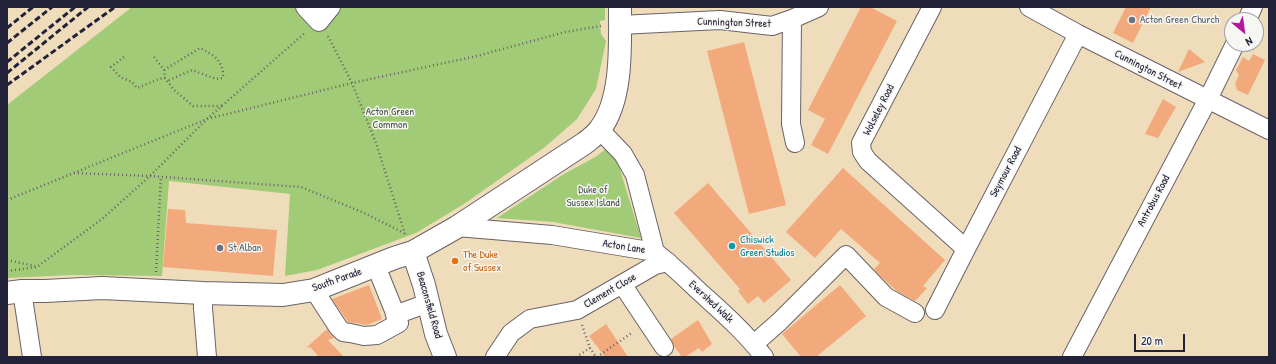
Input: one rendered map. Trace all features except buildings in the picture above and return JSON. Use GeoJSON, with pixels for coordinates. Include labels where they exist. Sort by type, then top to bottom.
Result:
{"type":"FeatureCollection","features":[{"type":"Feature","properties":{"kind":"main road"},"geometry":{"type":"LineString","coordinates":[[592,137],[612,108],[618,80],[615,19]]}},
{"type":"Feature","properties":{"kind":"main road","name":"South Parade"},"geometry":{"type":"LineString","coordinates":[[14,292],[102,288],[283,295],[314,290],[394,258],[408,242],[457,227],[592,137]]}},
{"type":"Feature","properties":{"kind":"main road","name":"Beaconsfield Road"},"geometry":{"type":"LineString","coordinates":[[408,242],[424,285],[436,334],[445,357]]}},
{"type":"Feature","properties":{"kind":"street"},"geometry":{"type":"LineString","coordinates":[[305,7],[319,22],[331,7]]}},
{"type":"Feature","properties":{"kind":"street","name":"Cunnington Street"},"geometry":{"type":"LineString","coordinates":[[615,19],[725,14],[772,26],[819,7]]}},
{"type":"Feature","properties":{"kind":"street","name":"Wolseley Road"},"geometry":{"type":"LineString","coordinates":[[932,7],[862,143],[862,152],[868,161],[966,249]]}},
{"type":"Feature","properties":{"kind":"street","name":"Cunnington Street"},"geometry":{"type":"LineString","coordinates":[[1036,9],[1078,34],[1269,130]]}},
{"type":"Feature","properties":{"kind":"street"},"geometry":{"type":"LineString","coordinates":[[792,19],[791,124],[795,143]]}},
{"type":"Feature","properties":{"kind":"street","name":"Seymour Road"},"geometry":{"type":"LineString","coordinates":[[935,310],[1078,34]]}},
{"type":"Feature","properties":{"kind":"street","name":"Antrobus Road"},"geometry":{"type":"LineString","coordinates":[[1072,357],[1208,99],[1231,52]]}},
{"type":"Feature","properties":{"kind":"street","name":"Acton Lane"},"geometry":{"type":"LineString","coordinates":[[457,227],[552,235],[662,257],[635,175],[623,154],[592,137]]}},
{"type":"Feature","properties":{"kind":"street"},"geometry":{"type":"LineString","coordinates":[[759,350],[779,322],[846,256],[886,297],[915,313]]}},
{"type":"Feature","properties":{"kind":"street","name":"Clement Close"},"geometry":{"type":"LineString","coordinates":[[495,357],[511,333],[530,319],[577,310],[655,265],[662,257]]}},
{"type":"Feature","properties":{"kind":"street","name":"Evershed Walk"},"geometry":{"type":"LineString","coordinates":[[662,257],[713,303],[759,350]]}},
{"type":"Feature","properties":{"kind":"street"},"geometry":{"type":"LineString","coordinates":[[314,290],[338,327],[343,332],[364,336],[377,335],[399,323],[376,266]]}},
{"type":"Feature","properties":{"kind":"street"},"geometry":{"type":"LineString","coordinates":[[622,284],[664,347]]}},
{"type":"Feature","properties":{"kind":"street"},"geometry":{"type":"LineString","coordinates":[[14,292],[32,357]]}},
{"type":"Feature","properties":{"kind":"street"},"geometry":{"type":"LineString","coordinates":[[203,293],[207,357]]}},
{"type":"Feature","properties":{"kind":"street"},"geometry":{"type":"LineString","coordinates":[[395,315],[428,303]]}},
{"type":"Feature","properties":{"kind":"path"},"geometry":{"type":"LineString","coordinates":[[7,200],[207,119],[352,83],[477,56],[615,19]]}},
{"type":"Feature","properties":{"kind":"path"},"geometry":{"type":"LineString","coordinates":[[7,270],[37,267],[102,219],[150,176],[207,119],[319,22],[352,83],[376,143],[408,242]]}},
{"type":"Feature","properties":{"kind":"path"},"geometry":{"type":"LineString","coordinates":[[124,57],[112,67],[120,77],[132,82],[137,88],[159,79],[166,80],[192,70],[216,79],[223,78],[223,69],[219,62],[210,53],[200,48],[164,70]]}},
{"type":"Feature","properties":{"kind":"path"},"geometry":{"type":"LineString","coordinates":[[154,57],[164,70],[166,80],[174,90],[193,106],[222,106]]}},
{"type":"Feature","properties":{"kind":"path"},"geometry":{"type":"LineString","coordinates":[[73,173],[160,176],[301,187],[362,212],[408,242]]}},
{"type":"Feature","properties":{"kind":"path"},"geometry":{"type":"LineString","coordinates":[[155,277],[160,176]]}},
{"type":"Feature","properties":{"kind":"path"},"geometry":{"type":"LineString","coordinates":[[7,260],[37,267]]}},
{"type":"Feature","properties":{"kind":"path"},"geometry":{"type":"LineString","coordinates":[[577,310],[590,348],[597,357],[647,323]]}},
{"type":"Feature","properties":{"kind":"path"},"geometry":{"type":"LineString","coordinates":[[576,357],[590,348]]}},
{"type":"Feature","properties":{"kind":"green space","name":"Acton Green Common"},"geometry":{"type":"Polygon","coordinates":[[[132,7],[296,7],[319,32],[339,7],[605,7],[605,20],[600,21],[601,34],[606,41],[596,89],[577,119],[545,147],[464,204],[416,233],[317,270],[285,276],[290,194],[169,181],[162,276],[73,275],[7,278],[7,105],[132,7]]]}},
{"type":"Feature","properties":{"kind":"green space","name":"Duke of Sussex Island"},"geometry":{"type":"Polygon","coordinates":[[[608,147],[617,160],[641,238],[553,222],[497,218],[564,174],[597,156],[608,147]]]}},
{"type":"Feature","properties":{"kind":"railway"},"geometry":{"type":"LineString","coordinates":[[7,28],[33,7]]}},
{"type":"Feature","properties":{"kind":"railway"},"geometry":{"type":"LineString","coordinates":[[7,43],[52,7]]}},
{"type":"Feature","properties":{"kind":"railway"},"geometry":{"type":"LineString","coordinates":[[7,62],[75,7]]}},
{"type":"Feature","properties":{"kind":"railway"},"geometry":{"type":"LineString","coordinates":[[7,73],[88,7]]}},
{"type":"Feature","properties":{"kind":"railway"},"geometry":{"type":"LineString","coordinates":[[7,85],[115,7]]}},
{"type":"Feature","properties":{"kind":"place","name":"Acton Green Church"},"geometry":{"type":"Point","coordinates":[1132,20]}},
{"type":"Feature","properties":{"kind":"place","name":"Chiswick Green Studios"},"geometry":{"type":"Point","coordinates":[732,246]}},
{"type":"Feature","properties":{"kind":"place","name":"St Alban"},"geometry":{"type":"Point","coordinates":[220,248]}},
{"type":"Feature","properties":{"kind":"place","name":"The Duke of Sussex"},"geometry":{"type":"Point","coordinates":[455,261]}}]}
